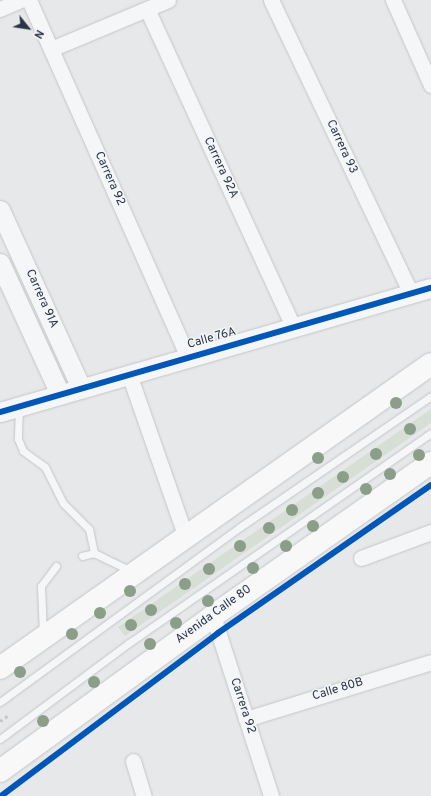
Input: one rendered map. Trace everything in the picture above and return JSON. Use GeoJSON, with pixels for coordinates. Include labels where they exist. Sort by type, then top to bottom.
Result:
{"type":"FeatureCollection","features":[{"type":"Feature","properties":{"kind":"highway"},"geometry":{"type":"LineString","coordinates":[[0,668],[185,535],[431,364]]}},
{"type":"Feature","properties":{"kind":"highway","name":"Avenida Calle 80"},"geometry":{"type":"LineString","coordinates":[[0,771],[212,616],[431,463]]}},
{"type":"Feature","properties":{"kind":"street"},"geometry":{"type":"LineString","coordinates":[[0,10],[20,0]]}},
{"type":"Feature","properties":{"kind":"street","name":"Carrera 92"},"geometry":{"type":"LineString","coordinates":[[29,0],[188,357]]}},
{"type":"Feature","properties":{"kind":"street"},"geometry":{"type":"LineString","coordinates":[[51,49],[168,0]]}},
{"type":"Feature","properties":{"kind":"street","name":"Carrera 93"},"geometry":{"type":"LineString","coordinates":[[271,0],[411,294]]}},
{"type":"Feature","properties":{"kind":"street"},"geometry":{"type":"LineString","coordinates":[[393,0],[430,79]]}},
{"type":"Feature","properties":{"kind":"street","name":"Carrera 92A"},"geometry":{"type":"LineString","coordinates":[[147,8],[293,327]]}},
{"type":"Feature","properties":{"kind":"street","name":"Carrera 91A"},"geometry":{"type":"LineString","coordinates":[[0,210],[81,388]]}},
{"type":"Feature","properties":{"kind":"street","name":"Carrera 91A"},"geometry":{"type":"LineString","coordinates":[[0,263],[60,394]]}},
{"type":"Feature","properties":{"kind":"street","name":"Calle 76A"},"geometry":{"type":"LineString","coordinates":[[0,412],[431,288]]}},
{"type":"Feature","properties":{"kind":"street"},"geometry":{"type":"LineString","coordinates":[[129,374],[185,535]]}},
{"type":"Feature","properties":{"kind":"street"},"geometry":{"type":"LineString","coordinates":[[361,558],[431,532]]}},
{"type":"Feature","properties":{"kind":"street","name":"Carrera 92"},"geometry":{"type":"LineString","coordinates":[[212,616],[271,796]]}},
{"type":"Feature","properties":{"kind":"street","name":"Calle 80B"},"geometry":{"type":"LineString","coordinates":[[246,719],[431,662]]}},
{"type":"Feature","properties":{"kind":"street"},"geometry":{"type":"LineString","coordinates":[[133,761],[144,796]]}},
{"type":"Feature","properties":{"kind":"lane"},"geometry":{"type":"LineString","coordinates":[[0,702],[240,527],[431,396]]}},
{"type":"Feature","properties":{"kind":"lane"},"geometry":{"type":"LineString","coordinates":[[19,406],[18,439],[23,451],[44,467],[63,503],[85,522],[94,553]]}},
{"type":"Feature","properties":{"kind":"lane"},"geometry":{"type":"LineString","coordinates":[[0,739],[136,639],[431,433]]}},
{"type":"Feature","properties":{"kind":"lane"},"geometry":{"type":"LineString","coordinates":[[82,556],[94,553],[133,572]]}},
{"type":"Feature","properties":{"kind":"lane"},"geometry":{"type":"LineString","coordinates":[[44,637],[41,586],[56,566]]}},
{"type":"Feature","properties":{"kind":"path"},"geometry":{"type":"LineString","coordinates":[[0,721],[7,716]]}},
{"type":"Feature","properties":{"kind":"shaded area"},"geometry":{"type":"Polygon","coordinates":[[[431,409],[431,423],[125,636],[118,627],[431,409]]]}},
{"type":"Feature","properties":{"kind":"cycle path"},"geometry":{"type":"LineString","coordinates":[[0,412],[431,288]]}},
{"type":"Feature","properties":{"kind":"cycle path"},"geometry":{"type":"LineString","coordinates":[[1,796],[218,633],[431,485]]}}]}
